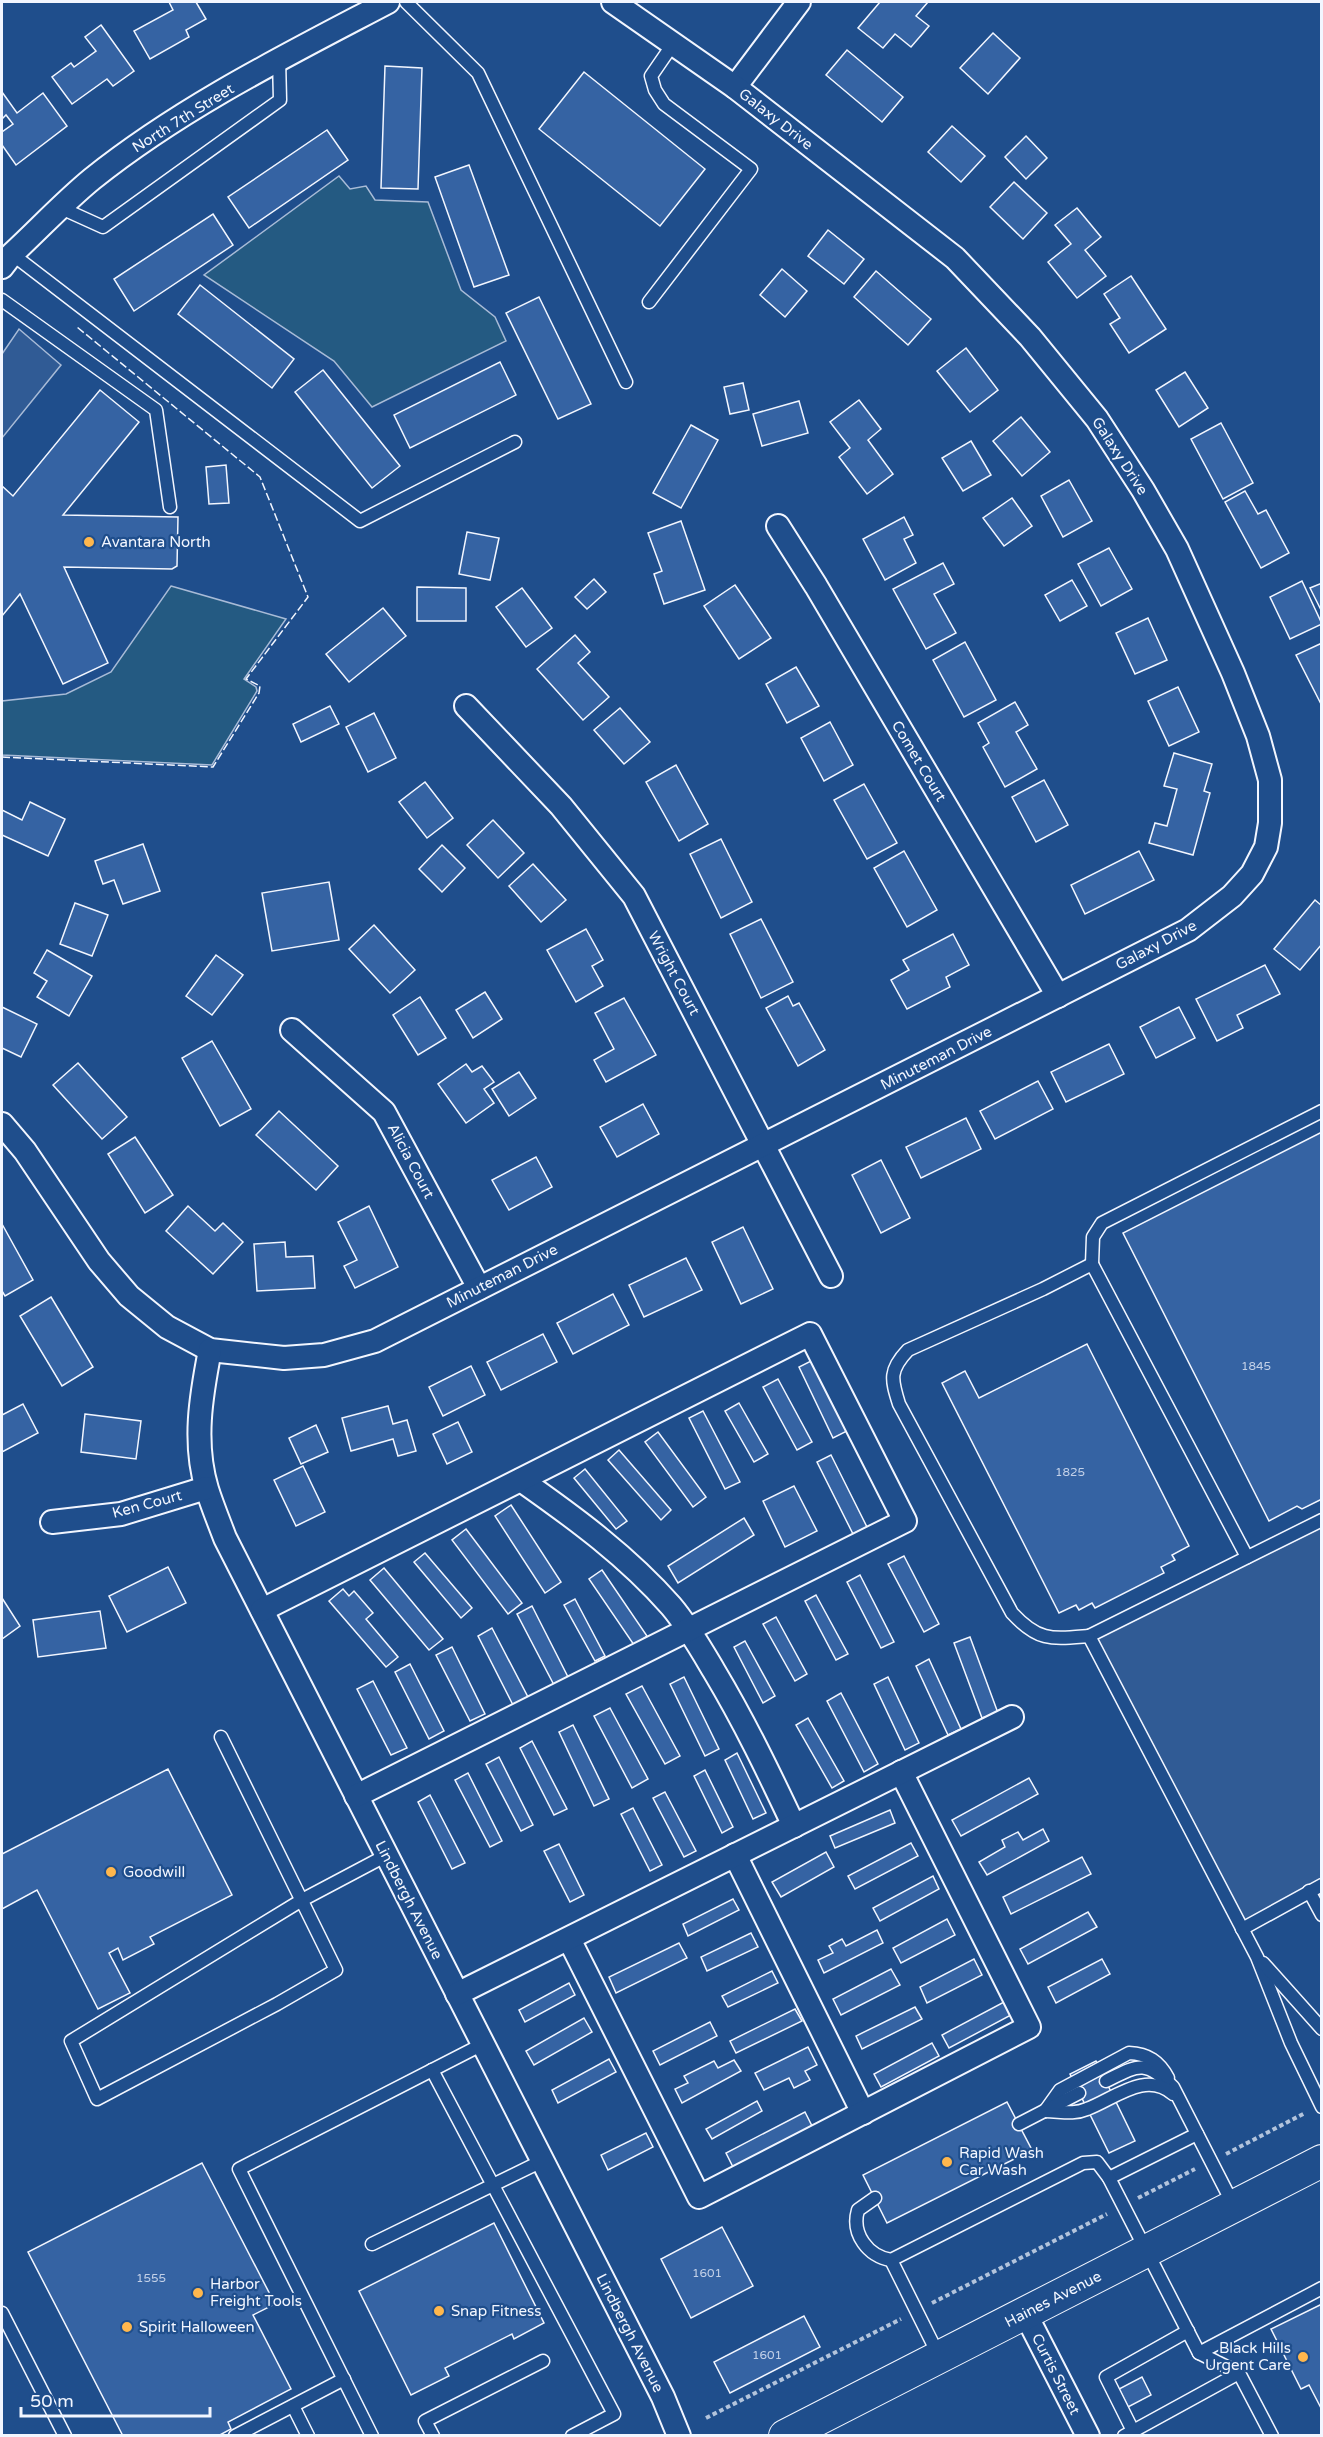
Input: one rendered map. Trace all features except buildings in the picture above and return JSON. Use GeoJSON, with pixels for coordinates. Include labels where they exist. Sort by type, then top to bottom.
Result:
{"type":"FeatureCollection","features":[{"type":"Feature","properties":{"kind":"main road","name":"Haines Avenue"},"geometry":{"type":"LineString","coordinates":[[785,2436],[1322,2161]]}},
{"type":"Feature","properties":{"kind":"street","name":"North 7th Street"},"geometry":{"type":"LineString","coordinates":[[5,255],[91,180],[162,128],[279,59],[388,2]]}},
{"type":"Feature","properties":{"kind":"street","name":"Galaxy Drive"},"geometry":{"type":"LineString","coordinates":[[612,2],[735,87],[955,258],[1030,337],[1097,419],[1143,490],[1177,549],[1233,673],[1258,736],[1270,780],[1270,823],[1266,847],[1252,874],[1225,902],[1188,930],[1058,996]]}},
{"type":"Feature","properties":{"kind":"street"},"geometry":{"type":"LineString","coordinates":[[735,87],[799,2]]}},
{"type":"Feature","properties":{"kind":"street","name":"Comet Court"},"geometry":{"type":"LineString","coordinates":[[778,526],[816,586],[1058,996]]}},
{"type":"Feature","properties":{"kind":"street","name":"Wright Court"},"geometry":{"type":"LineString","coordinates":[[466,706],[561,806],[634,896],[831,1276]]}},
{"type":"Feature","properties":{"kind":"street","name":"Minuteman Drive"},"geometry":{"type":"LineString","coordinates":[[2,1124],[24,1151],[99,1261],[129,1296],[167,1327],[210,1350],[284,1358],[324,1355],[375,1341],[1058,996]]}},
{"type":"Feature","properties":{"kind":"street","name":"Alicia Court"},"geometry":{"type":"LineString","coordinates":[[292,1030],[384,1112],[479,1288]]}},
{"type":"Feature","properties":{"kind":"street"},"geometry":{"type":"LineString","coordinates":[[262,1610],[810,1334],[905,1521],[356,1796]]}},
{"type":"Feature","properties":{"kind":"street","name":"Lindbergh Avenue"},"geometry":{"type":"LineString","coordinates":[[210,1350],[201,1397],[198,1436],[206,1488],[225,1538],[663,2397],[679,2436]]}},
{"type":"Feature","properties":{"kind":"street"},"geometry":{"type":"LineString","coordinates":[[521,1480],[580,1522],[630,1563],[672,1607],[689,1629],[746,1725],[794,1826]]}},
{"type":"Feature","properties":{"kind":"street","name":"Ken Court"},"geometry":{"type":"LineString","coordinates":[[52,1522],[121,1514],[206,1488]]}},
{"type":"Feature","properties":{"kind":"street"},"geometry":{"type":"LineString","coordinates":[[458,1995],[1012,1717]]}},
{"type":"Feature","properties":{"kind":"street"},"geometry":{"type":"LineString","coordinates":[[568,1939],[699,2197],[1029,2027],[901,1772]]}},
{"type":"Feature","properties":{"kind":"street"},"geometry":{"type":"LineString","coordinates":[[735,1855],[863,2113]]}},
{"type":"Feature","properties":{"kind":"street","name":"Curtis Street"},"geometry":{"type":"LineString","coordinates":[[1025,2313],[1088,2436]]}},
{"type":"Feature","properties":{"kind":"lane"},"geometry":{"type":"LineString","coordinates":[[406,2],[478,73],[626,382]]}},
{"type":"Feature","properties":{"kind":"lane"},"geometry":{"type":"LineString","coordinates":[[649,302],[751,169],[664,104],[655,90],[651,76],[673,44]]}},
{"type":"Feature","properties":{"kind":"lane"},"geometry":{"type":"LineString","coordinates":[[61,208],[104,227],[280,100],[279,59]]}},
{"type":"Feature","properties":{"kind":"lane"},"geometry":{"type":"LineString","coordinates":[[5,255],[360,521],[515,442]]}},
{"type":"Feature","properties":{"kind":"lane"},"geometry":{"type":"LineString","coordinates":[[2,300],[156,410],[170,507]]}},
{"type":"Feature","properties":{"kind":"lane"},"geometry":{"type":"LineString","coordinates":[[1247,1557],[1092,1264],[1093,1237],[1102,1223],[1322,1111]]}},
{"type":"Feature","properties":{"kind":"lane"},"geometry":{"type":"LineString","coordinates":[[1092,1264],[1043,1289],[908,1350],[896,1363],[892,1381],[899,1404],[1012,1613],[1027,1629],[1052,1639],[1089,1636],[1322,1520]]}},
{"type":"Feature","properties":{"kind":"lane"},"geometry":{"type":"LineString","coordinates":[[1089,1636],[1257,1956],[1291,2043],[1321,2106]]}},
{"type":"Feature","properties":{"kind":"lane"},"geometry":{"type":"LineString","coordinates":[[221,1737],[302,1900],[336,1970],[277,2004],[97,2099],[71,2040],[302,1900],[387,1855]]}},
{"type":"Feature","properties":{"kind":"lane"},"geometry":{"type":"LineString","coordinates":[[1242,1929],[1322,1885]]}},
{"type":"Feature","properties":{"kind":"lane"},"geometry":{"type":"LineString","coordinates":[[1309,1891],[1322,1914]]}},
{"type":"Feature","properties":{"kind":"lane"},"geometry":{"type":"LineString","coordinates":[[1257,1956],[1322,2029]]}},
{"type":"Feature","properties":{"kind":"lane"},"geometry":{"type":"LineString","coordinates":[[372,2436],[239,2169],[483,2044]]}},
{"type":"Feature","properties":{"kind":"lane"},"geometry":{"type":"LineString","coordinates":[[1046,2111],[1060,2090],[1129,2053],[1142,2054],[1155,2059],[1180,2099],[1234,2206]]}},
{"type":"Feature","properties":{"kind":"lane"},"geometry":{"type":"LineString","coordinates":[[1106,2081],[1132,2068],[1147,2067],[1162,2075],[1173,2087]]}},
{"type":"Feature","properties":{"kind":"lane"},"geometry":{"type":"LineString","coordinates":[[432,2070],[614,2414],[572,2436]]}},
{"type":"Feature","properties":{"kind":"lane"},"geometry":{"type":"LineString","coordinates":[[1046,2111],[1071,2114],[1137,2086],[1155,2084],[1168,2089],[1180,2099]]}},
{"type":"Feature","properties":{"kind":"lane"},"geometry":{"type":"LineString","coordinates":[[1018,2124],[1080,2093]]}},
{"type":"Feature","properties":{"kind":"lane"},"geometry":{"type":"LineString","coordinates":[[1109,2178],[1197,2134]]}},
{"type":"Feature","properties":{"kind":"lane"},"geometry":{"type":"LineString","coordinates":[[372,2244],[542,2161]]}},
{"type":"Feature","properties":{"kind":"lane"},"geometry":{"type":"LineString","coordinates":[[874,2198],[858,2210],[856,2227],[867,2250],[879,2258],[891,2260],[1083,2163],[1097,2162],[1109,2178],[1199,2353],[1239,2373],[1272,2436]]}},
{"type":"Feature","properties":{"kind":"lane"},"geometry":{"type":"LineString","coordinates":[[891,2260],[940,2357]]}},
{"type":"Feature","properties":{"kind":"lane"},"geometry":{"type":"LineString","coordinates":[[1199,2353],[1322,2288]]}},
{"type":"Feature","properties":{"kind":"lane"},"geometry":{"type":"LineString","coordinates":[[2,2313],[64,2436]]}},
{"type":"Feature","properties":{"kind":"lane"},"geometry":{"type":"LineString","coordinates":[[1188,2331],[1106,2377],[1128,2433],[1239,2373]]}},
{"type":"Feature","properties":{"kind":"lane"},"geometry":{"type":"LineString","coordinates":[[433,2436],[425,2421],[543,2361]]}},
{"type":"Feature","properties":{"kind":"lane"},"geometry":{"type":"LineString","coordinates":[[235,2436],[344,2379]]}},
{"type":"Feature","properties":{"kind":"lane"},"geometry":{"type":"LineString","coordinates":[[293,2406],[308,2436]]}},
{"type":"Feature","properties":{"kind":"path"},"geometry":{"type":"LineString","coordinates":[[706,2418],[1321,2106]]}},
{"type":"Feature","properties":{"kind":"shaded area"},"geometry":{"type":"Polygon","coordinates":[[[339,176],[350,189],[366,186],[375,200],[428,202],[461,290],[495,317],[506,341],[372,407],[334,361],[204,275],[339,176]]]}},
{"type":"Feature","properties":{"kind":"shaded area"},"geometry":{"type":"Polygon","coordinates":[[[19,329],[61,365],[2,438],[2,354],[19,329]]]}},
{"type":"Feature","properties":{"kind":"shaded area"},"geometry":{"type":"Polygon","coordinates":[[[171,586],[286,619],[244,679],[256,687],[257,691],[212,765],[2,755],[2,701],[66,694],[111,672],[171,586]]]}},
{"type":"Feature","properties":{"kind":"shaded area"},"geometry":{"type":"Polygon","coordinates":[[[1321,1519],[1321,1923],[1309,1892],[1242,1929],[1089,1636],[1321,1519]]]}},
{"type":"Feature","properties":{"kind":"fence"},"geometry":{"type":"LineString","coordinates":[[2,757],[213,767],[259,693],[260,686],[246,679],[308,597],[260,477],[77,327]]}},
{"type":"Feature","properties":{"kind":"place","name":"Avantara North"},"geometry":{"type":"Point","coordinates":[89,542]}},
{"type":"Feature","properties":{"kind":"place","name":"Goodwill"},"geometry":{"type":"Point","coordinates":[111,1872]}},
{"type":"Feature","properties":{"kind":"place","name":"Rapid Wash Car Wash"},"geometry":{"type":"Point","coordinates":[947,2162]}},
{"type":"Feature","properties":{"kind":"place","name":"Harbor Freight Tools"},"geometry":{"type":"Point","coordinates":[198,2293]}},
{"type":"Feature","properties":{"kind":"place","name":"Snap Fitness"},"geometry":{"type":"Point","coordinates":[439,2311]}},
{"type":"Feature","properties":{"kind":"place","name":"Spirit Halloween"},"geometry":{"type":"Point","coordinates":[127,2327]}},
{"type":"Feature","properties":{"kind":"place","name":"Black Hills Urgent Care"},"geometry":{"type":"Point","coordinates":[1303,2357]}}]}
